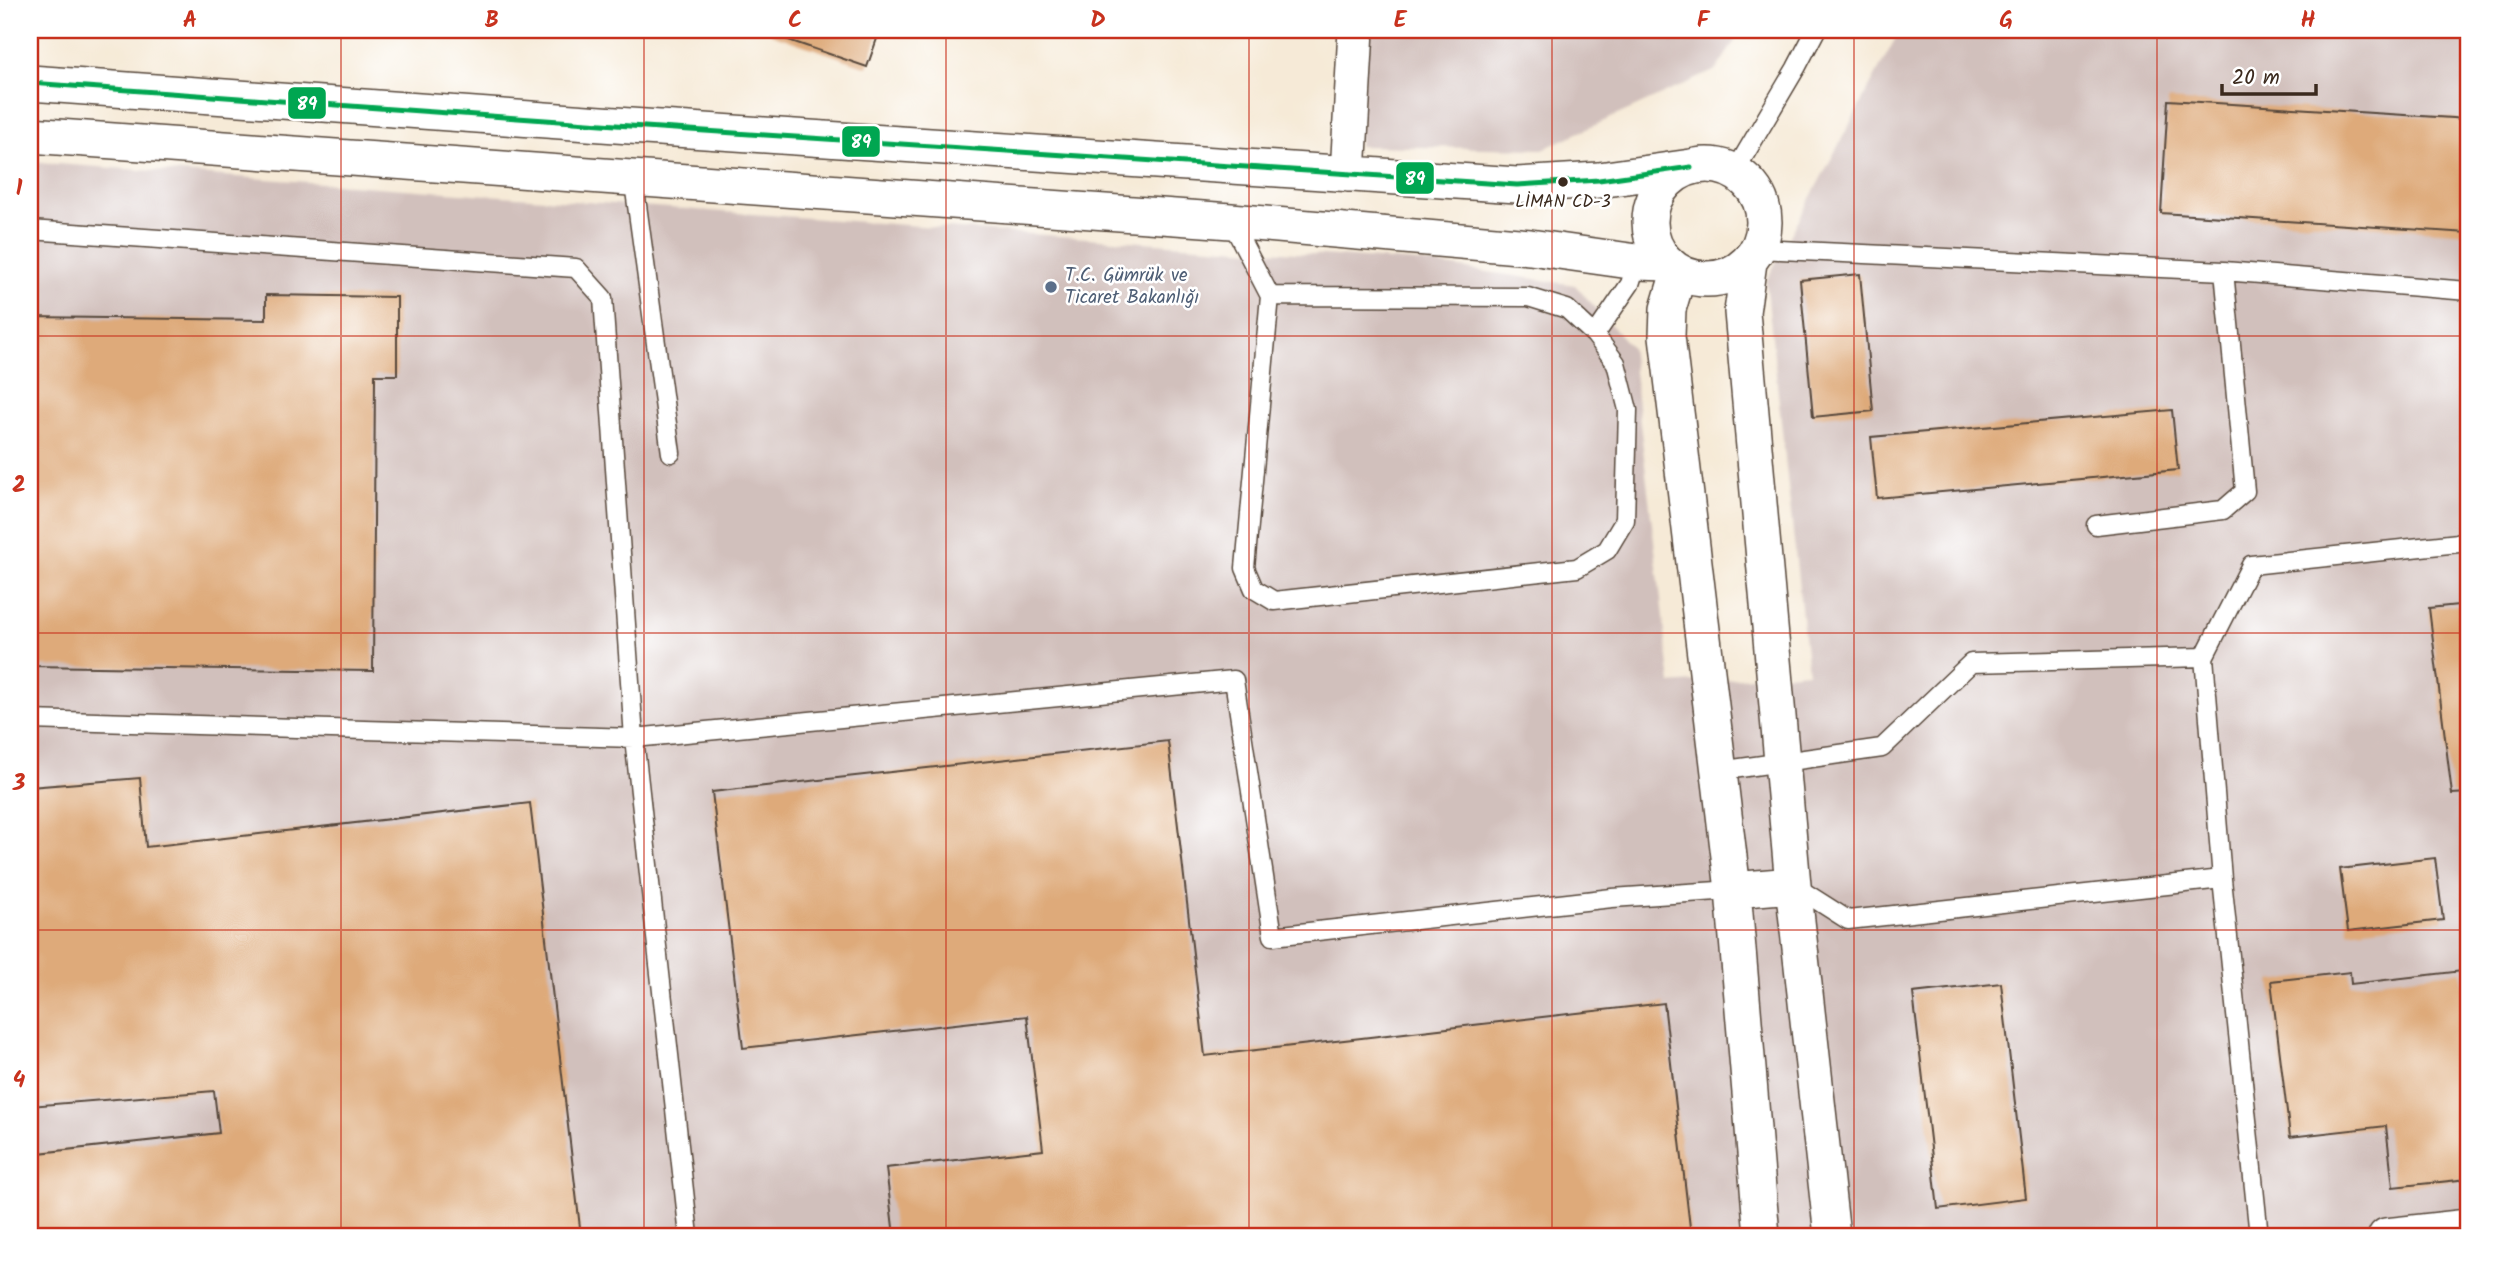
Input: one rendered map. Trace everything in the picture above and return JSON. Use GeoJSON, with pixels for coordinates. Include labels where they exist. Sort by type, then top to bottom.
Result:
{"type":"FeatureCollection","features":[{"type":"Feature","properties":{"kind":"street"},"geometry":{"type":"LineString","coordinates":[[1348,174],[1356,30]]}},
{"type":"Feature","properties":{"kind":"street"},"geometry":{"type":"LineString","coordinates":[[30,83],[1517,184],[1599,180],[1706,164],[1735,172],[1749,183],[1759,197],[1765,214],[1764,233],[1754,256],[1742,312],[1793,885],[1832,1236]]}},
{"type":"Feature","properties":{"kind":"street"},"geometry":{"type":"LineString","coordinates":[[30,135],[633,176],[1231,221],[1530,247],[1661,266],[1697,279],[1716,279],[1734,273],[1754,256]]}},
{"type":"Feature","properties":{"kind":"street"},"geometry":{"type":"LineString","coordinates":[[1691,167],[1676,174],[1663,186],[1654,200],[1650,217],[1651,234],[1661,266],[1668,309],[1667,336],[1733,890],[1762,1236]]}},
{"type":"Feature","properties":{"kind":"street"},"geometry":{"type":"LineString","coordinates":[[1733,890],[1793,885]]}},
{"type":"Feature","properties":{"kind":"street"},"geometry":{"type":"LineString","coordinates":[[2386,1236],[2468,1227]]}},
{"type":"Feature","properties":{"kind":"lane"},"geometry":{"type":"LineString","coordinates":[[1735,172],[1815,30]]}},
{"type":"Feature","properties":{"kind":"lane"},"geometry":{"type":"LineString","coordinates":[[633,176],[671,453]]}},
{"type":"Feature","properties":{"kind":"lane"},"geometry":{"type":"LineString","coordinates":[[1231,221],[1270,296],[1245,568],[1254,589],[1274,601],[1577,568],[1607,550],[1625,520],[1628,410],[1616,363],[1595,335],[1567,309],[1528,296],[1270,296]]}},
{"type":"Feature","properties":{"kind":"lane"},"geometry":{"type":"LineString","coordinates":[[30,230],[576,268],[603,298],[634,738],[689,1236]]}},
{"type":"Feature","properties":{"kind":"lane"},"geometry":{"type":"LineString","coordinates":[[1754,256],[2224,271],[2468,291]]}},
{"type":"Feature","properties":{"kind":"lane"},"geometry":{"type":"LineString","coordinates":[[1595,335],[1630,284],[1661,266]]}},
{"type":"Feature","properties":{"kind":"lane"},"geometry":{"type":"LineString","coordinates":[[2096,525],[2223,510],[2245,491],[2224,271]]}},
{"type":"Feature","properties":{"kind":"lane"},"geometry":{"type":"LineString","coordinates":[[2259,1236],[2222,879],[2204,657],[2251,565],[2468,542]]}},
{"type":"Feature","properties":{"kind":"lane"},"geometry":{"type":"LineString","coordinates":[[1719,771],[1882,748],[1971,663],[2204,657]]}},
{"type":"Feature","properties":{"kind":"lane"},"geometry":{"type":"LineString","coordinates":[[30,720],[634,738],[1234,680],[1273,936],[1612,898],[1733,890]]}},
{"type":"Feature","properties":{"kind":"lane"},"geometry":{"type":"LineString","coordinates":[[1793,885],[1848,920],[2222,879]]}},
{"type":"Feature","properties":{"kind":"shaded area"},"geometry":{"type":"Polygon","coordinates":[[[1367,30],[1742,30],[1716,70],[1543,149],[1359,146],[1367,30]]]}},
{"type":"Feature","properties":{"kind":"shaded area"},"geometry":{"type":"Polygon","coordinates":[[[1900,30],[2468,30],[2468,1236],[30,1236],[30,162],[1420,262],[1575,285],[1631,347],[1671,684],[1808,672],[1766,281],[1900,30]]]}},
{"type":"Feature","properties":{"kind":"building"},"geometry":{"type":"Polygon","coordinates":[[[771,30],[880,30],[867,67],[771,34],[771,30]]]}},
{"type":"Feature","properties":{"kind":"building"},"geometry":{"type":"Polygon","coordinates":[[[2168,100],[2468,119],[2468,233],[2161,213],[2168,100]]]}},
{"type":"Feature","properties":{"kind":"building"},"geometry":{"type":"Polygon","coordinates":[[[1860,274],[1873,411],[1813,417],[1800,280],[1860,274]]]}},
{"type":"Feature","properties":{"kind":"building"},"geometry":{"type":"Polygon","coordinates":[[[266,295],[397,297],[397,375],[375,375],[373,671],[30,666],[30,317],[266,320],[266,295]]]}},
{"type":"Feature","properties":{"kind":"building"},"geometry":{"type":"Polygon","coordinates":[[[2172,410],[2178,470],[1877,498],[1871,437],[2172,410]]]}},
{"type":"Feature","properties":{"kind":"building"},"geometry":{"type":"Polygon","coordinates":[[[2468,604],[2468,793],[2452,794],[2429,608],[2468,604]]]}},
{"type":"Feature","properties":{"kind":"building"},"geometry":{"type":"Polygon","coordinates":[[[1168,741],[1205,1056],[1664,1003],[1691,1236],[894,1236],[886,1168],[1043,1150],[1027,1016],[743,1048],[712,792],[1168,741]]]}},
{"type":"Feature","properties":{"kind":"building"},"geometry":{"type":"Polygon","coordinates":[[[140,778],[146,847],[530,803],[581,1236],[30,1236],[30,1154],[219,1133],[214,1091],[30,1106],[30,787],[140,778]]]}},
{"type":"Feature","properties":{"kind":"building"},"geometry":{"type":"Polygon","coordinates":[[[2435,858],[2443,920],[2348,931],[2340,869],[2435,858]]]}},
{"type":"Feature","properties":{"kind":"building"},"geometry":{"type":"Polygon","coordinates":[[[2462,971],[2468,1026],[2468,1179],[2393,1187],[2386,1126],[2290,1137],[2271,981],[2350,972],[2351,984],[2462,971]]]}},
{"type":"Feature","properties":{"kind":"building"},"geometry":{"type":"Polygon","coordinates":[[[2001,983],[2026,1198],[1938,1209],[1913,993],[2001,983]]]}},
{"type":"Feature","properties":{"kind":"transit line","name":"89"},"geometry":{"type":"LineString","coordinates":[[30,83],[1517,185],[1599,180],[1691,167]]}},
{"type":"Feature","properties":{"kind":"place","name":"LİMAN CD-3"},"geometry":{"type":"Point","coordinates":[1563,182]}},
{"type":"Feature","properties":{"kind":"place","name":"T.C. Gümrük ve Ticaret Bakanlığı"},"geometry":{"type":"Point","coordinates":[1051,287]}}]}
